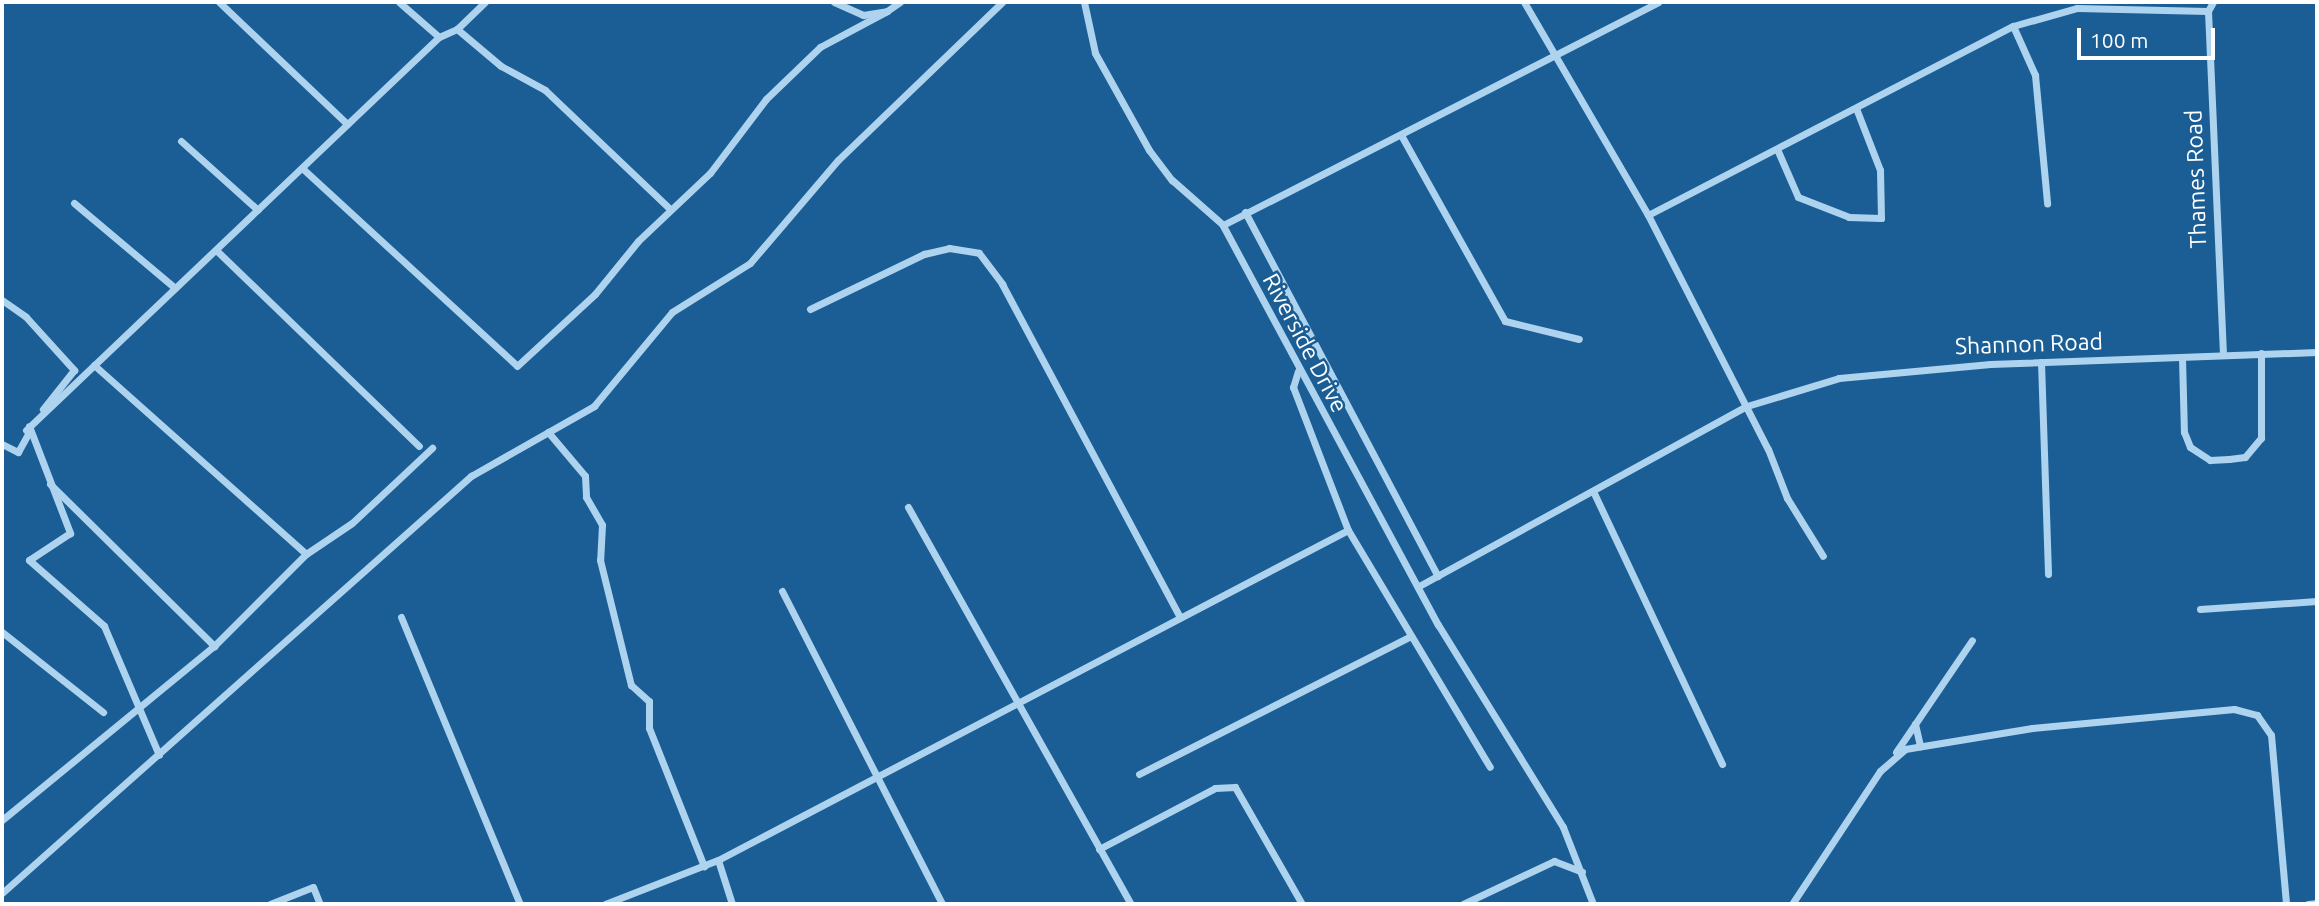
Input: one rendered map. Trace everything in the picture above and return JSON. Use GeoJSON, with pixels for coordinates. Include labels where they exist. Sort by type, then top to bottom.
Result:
{"type":"FeatureCollection","features":[{"type":"Feature","properties":{"kind":"street"},"geometry":{"type":"LineString","coordinates":[[219,2],[347,124]]}},
{"type":"Feature","properties":{"kind":"street"},"geometry":{"type":"LineString","coordinates":[[399,2],[439,37]]}},
{"type":"Feature","properties":{"kind":"street"},"geometry":{"type":"LineString","coordinates":[[27,432],[439,37],[457,29],[485,2]]}},
{"type":"Feature","properties":{"kind":"street"},"geometry":{"type":"LineString","coordinates":[[834,2],[863,15],[887,11]]}},
{"type":"Feature","properties":{"kind":"street"},"geometry":{"type":"LineString","coordinates":[[302,168],[517,366],[595,295],[670,209],[710,173],[742,125],[820,47],[900,2]]}},
{"type":"Feature","properties":{"kind":"street"},"geometry":{"type":"LineString","coordinates":[[2,893],[471,476],[594,406],[680,306],[750,263],[838,160],[1002,2]]}},
{"type":"Feature","properties":{"kind":"street"},"geometry":{"type":"LineString","coordinates":[[1084,2],[1095,53],[1149,150],[1172,180],[1223,225],[1658,2]]}},
{"type":"Feature","properties":{"kind":"street"},"geometry":{"type":"LineString","coordinates":[[1524,2],[1648,215],[1746,406],[1787,498],[1823,556]]}},
{"type":"Feature","properties":{"kind":"street"},"geometry":{"type":"LineString","coordinates":[[1648,215],[2013,26],[2077,8],[2208,11],[2213,2]]}},
{"type":"Feature","properties":{"kind":"street","name":"Thames Road"},"geometry":{"type":"LineString","coordinates":[[2208,11],[2223,355]]}},
{"type":"Feature","properties":{"kind":"street"},"geometry":{"type":"LineString","coordinates":[[2013,26],[2035,75],[2047,203]]}},
{"type":"Feature","properties":{"kind":"street"},"geometry":{"type":"LineString","coordinates":[[457,29],[501,66],[545,90],[670,209]]}},
{"type":"Feature","properties":{"kind":"street"},"geometry":{"type":"LineString","coordinates":[[1777,149],[1798,197],[1849,217],[1881,218],[1880,170],[1856,108]]}},
{"type":"Feature","properties":{"kind":"street"},"geometry":{"type":"LineString","coordinates":[[1401,135],[1505,321],[1579,339]]}},
{"type":"Feature","properties":{"kind":"street"},"geometry":{"type":"LineString","coordinates":[[181,141],[258,210]]}},
{"type":"Feature","properties":{"kind":"street"},"geometry":{"type":"LineString","coordinates":[[74,203],[175,288]]}},
{"type":"Feature","properties":{"kind":"street"},"geometry":{"type":"LineString","coordinates":[[1245,212],[1438,576]]}},
{"type":"Feature","properties":{"kind":"street","name":"Riverside Drive"},"geometry":{"type":"LineString","coordinates":[[1223,225],[1298,370],[1484,704],[1563,827],[1593,904]]}},
{"type":"Feature","properties":{"kind":"street"},"geometry":{"type":"LineString","coordinates":[[810,309],[924,254],[949,248],[979,253],[1002,284],[1180,618]]}},
{"type":"Feature","properties":{"kind":"street"},"geometry":{"type":"LineString","coordinates":[[216,250],[419,446]]}},
{"type":"Feature","properties":{"kind":"street"},"geometry":{"type":"LineString","coordinates":[[2,300],[26,317],[74,370],[27,432],[18,452],[2,444]]}},
{"type":"Feature","properties":{"kind":"street","name":"Shannon Road"},"geometry":{"type":"LineString","coordinates":[[1419,586],[1746,406],[1839,378],[2041,362],[2317,352]]}},
{"type":"Feature","properties":{"kind":"street"},"geometry":{"type":"LineString","coordinates":[[2182,358],[2183,432],[2190,447],[2210,460],[2245,457],[2262,438],[2261,354]]}},
{"type":"Feature","properties":{"kind":"street"},"geometry":{"type":"LineString","coordinates":[[2041,362],[2048,574]]}},
{"type":"Feature","properties":{"kind":"street"},"geometry":{"type":"LineString","coordinates":[[94,365],[306,554]]}},
{"type":"Feature","properties":{"kind":"street"},"geometry":{"type":"LineString","coordinates":[[1298,370],[1293,387],[1348,530],[1409,637],[1490,767]]}},
{"type":"Feature","properties":{"kind":"street"},"geometry":{"type":"LineString","coordinates":[[27,432],[70,533],[29,561],[104,626],[159,755]]}},
{"type":"Feature","properties":{"kind":"street"},"geometry":{"type":"LineString","coordinates":[[548,432],[585,476],[586,497],[602,525],[600,560],[631,685],[649,701],[649,728],[704,866]]}},
{"type":"Feature","properties":{"kind":"street"},"geometry":{"type":"LineString","coordinates":[[2,820],[214,646],[306,554],[352,523],[432,448]]}},
{"type":"Feature","properties":{"kind":"street"},"geometry":{"type":"LineString","coordinates":[[47,482],[214,646]]}},
{"type":"Feature","properties":{"kind":"street"},"geometry":{"type":"LineString","coordinates":[[1593,491],[1722,764]]}},
{"type":"Feature","properties":{"kind":"street"},"geometry":{"type":"LineString","coordinates":[[908,507],[1131,904]]}},
{"type":"Feature","properties":{"kind":"street"},"geometry":{"type":"LineString","coordinates":[[605,904],[718,860],[1020,706],[1348,530]]}},
{"type":"Feature","properties":{"kind":"street"},"geometry":{"type":"LineString","coordinates":[[782,591],[875,778],[942,904]]}},
{"type":"Feature","properties":{"kind":"street"},"geometry":{"type":"LineString","coordinates":[[2200,609],[2317,601]]}},
{"type":"Feature","properties":{"kind":"street"},"geometry":{"type":"LineString","coordinates":[[401,617],[520,904]]}},
{"type":"Feature","properties":{"kind":"street"},"geometry":{"type":"LineString","coordinates":[[2,632],[103,712]]}},
{"type":"Feature","properties":{"kind":"street"},"geometry":{"type":"LineString","coordinates":[[1139,774],[1409,637]]}},
{"type":"Feature","properties":{"kind":"street"},"geometry":{"type":"LineString","coordinates":[[1792,904],[1972,640]]}},
{"type":"Feature","properties":{"kind":"street"},"geometry":{"type":"LineString","coordinates":[[1894,755],[1920,746],[2032,728],[2247,710],[2265,721],[2271,735],[2286,904]]}},
{"type":"Feature","properties":{"kind":"street"},"geometry":{"type":"LineString","coordinates":[[1915,723],[1920,746]]}},
{"type":"Feature","properties":{"kind":"street"},"geometry":{"type":"LineString","coordinates":[[1099,849],[1215,788],[1235,787],[1303,904]]}},
{"type":"Feature","properties":{"kind":"street"},"geometry":{"type":"LineString","coordinates":[[718,860],[732,904]]}},
{"type":"Feature","properties":{"kind":"street"},"geometry":{"type":"LineString","coordinates":[[1463,904],[1555,861],[1582,872]]}},
{"type":"Feature","properties":{"kind":"street"},"geometry":{"type":"LineString","coordinates":[[270,904],[313,887],[320,904]]}},
{"type":"Feature","properties":{"kind":"street"},"geometry":{"type":"LineString","coordinates":[[2308,904],[2317,904]]}}]}
